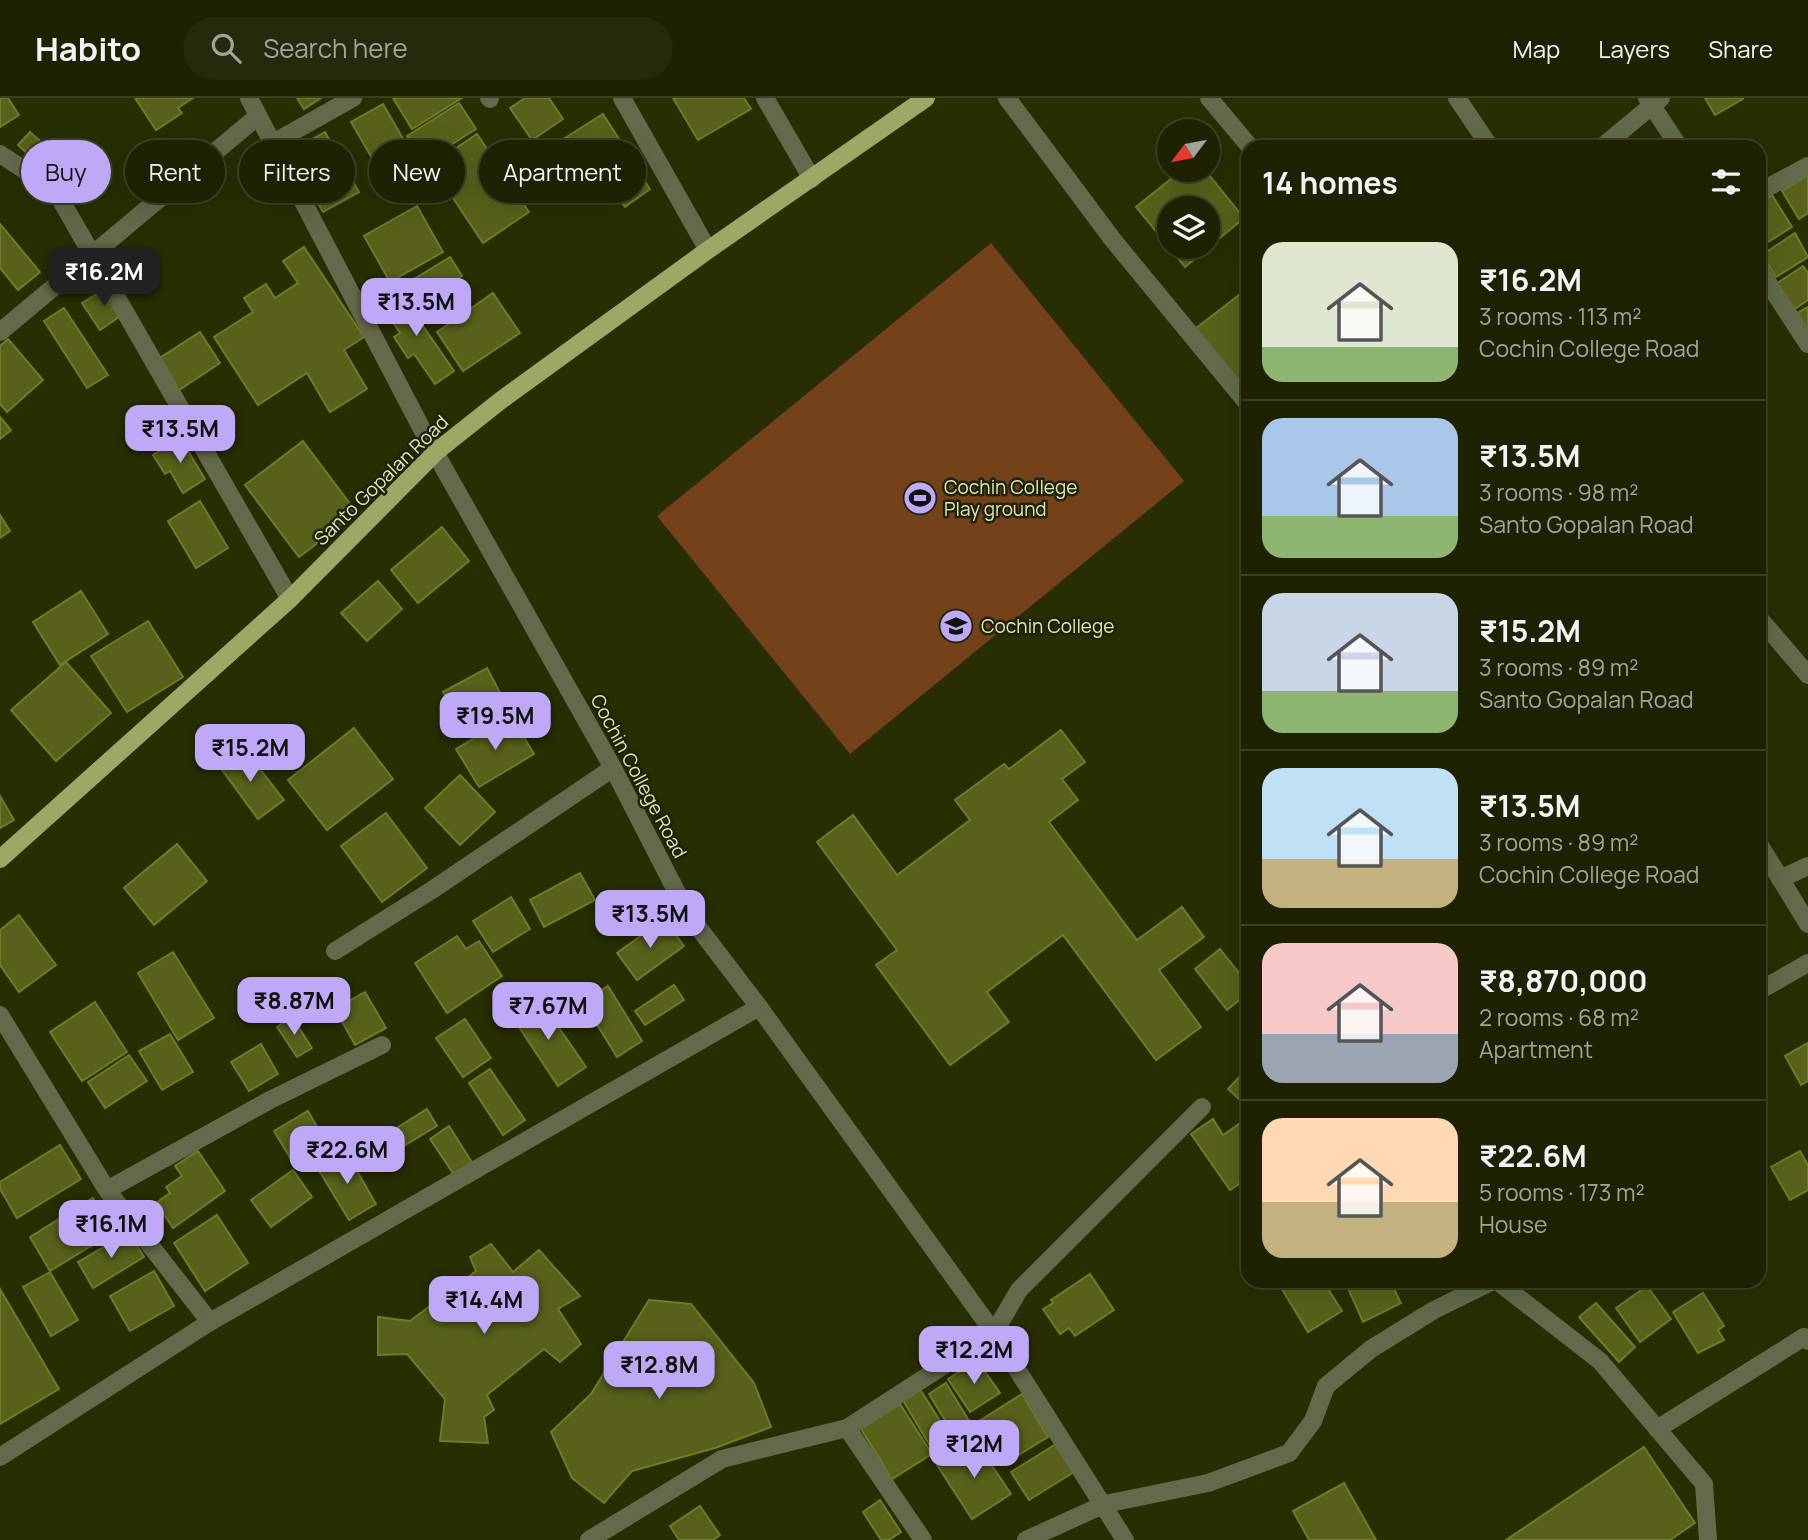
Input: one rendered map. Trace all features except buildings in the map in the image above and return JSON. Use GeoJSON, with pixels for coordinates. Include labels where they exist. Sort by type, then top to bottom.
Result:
{"type":"FeatureCollection","features":[{"type":"Feature","properties":{"kind":"main road","name":"Santo Gopalan Road"},"geometry":{"type":"LineString","coordinates":[[0,859],[290,599],[437,451],[500,401],[708,250],[926,98]]}},
{"type":"Feature","properties":{"kind":"street","name":"Cochin College Road"},"geometry":{"type":"LineString","coordinates":[[249,98],[271,140]]}},
{"type":"Feature","properties":{"kind":"street"},"geometry":{"type":"LineString","coordinates":[[278,140],[353,98]]}},
{"type":"Feature","properties":{"kind":"street"},"geometry":{"type":"LineString","coordinates":[[622,98],[708,250]]}},
{"type":"Feature","properties":{"kind":"street"},"geometry":{"type":"LineString","coordinates":[[765,98],[812,179]]}},
{"type":"Feature","properties":{"kind":"street"},"geometry":{"type":"LineString","coordinates":[[1007,98],[1113,240],[1241,395]]}},
{"type":"Feature","properties":{"kind":"street"},"geometry":{"type":"LineString","coordinates":[[1209,98],[1244,140]]}},
{"type":"Feature","properties":{"kind":"street"},"geometry":{"type":"LineString","coordinates":[[1457,98],[1485,140]]}},
{"type":"Feature","properties":{"kind":"street"},"geometry":{"type":"LineString","coordinates":[[1610,140],[1653,100],[1675,140]]}},
{"type":"Feature","properties":{"kind":"street"},"geometry":{"type":"LineString","coordinates":[[0,332],[258,116]]}},
{"type":"Feature","properties":{"kind":"street"},"geometry":{"type":"LineString","coordinates":[[0,154],[55,190],[94,253],[290,599]]}},
{"type":"Feature","properties":{"kind":"street"},"geometry":{"type":"LineString","coordinates":[[1766,188],[1808,166]]}},
{"type":"Feature","properties":{"kind":"street","name":"Cochin College Road"},"geometry":{"type":"LineString","coordinates":[[304,203],[424,433],[437,451],[613,768],[688,914],[760,1007],[994,1333],[1105,1504],[1125,1540]]}},
{"type":"Feature","properties":{"kind":"street"},"geometry":{"type":"LineString","coordinates":[[1766,280],[1808,344]]}},
{"type":"Feature","properties":{"kind":"street"},"geometry":{"type":"LineString","coordinates":[[1766,626],[1808,676]]}},
{"type":"Feature","properties":{"kind":"street"},"geometry":{"type":"LineString","coordinates":[[335,951],[432,890],[613,768]]}},
{"type":"Feature","properties":{"kind":"street"},"geometry":{"type":"LineString","coordinates":[[1766,856],[1808,924]]}},
{"type":"Feature","properties":{"kind":"street"},"geometry":{"type":"LineString","coordinates":[[1780,879],[1808,866]]}},
{"type":"Feature","properties":{"kind":"street"},"geometry":{"type":"LineString","coordinates":[[1766,987],[1808,963]]}},
{"type":"Feature","properties":{"kind":"street"},"geometry":{"type":"LineString","coordinates":[[0,1457],[210,1322],[760,1007]]}},
{"type":"Feature","properties":{"kind":"street"},"geometry":{"type":"LineString","coordinates":[[0,1015],[107,1190],[210,1322]]}},
{"type":"Feature","properties":{"kind":"street"},"geometry":{"type":"LineString","coordinates":[[107,1190],[270,1100],[382,1045]]}},
{"type":"Feature","properties":{"kind":"street"},"geometry":{"type":"LineString","coordinates":[[589,1540],[722,1459],[847,1428],[994,1333],[1019,1290],[1202,1107]]}},
{"type":"Feature","properties":{"kind":"street"},"geometry":{"type":"LineString","coordinates":[[1026,1540],[1105,1504],[1208,1483],[1289,1452],[1313,1421],[1326,1386],[1371,1349],[1434,1310],[1480,1288]]}},
{"type":"Feature","properties":{"kind":"street"},"geometry":{"type":"LineString","coordinates":[[1504,1288],[1600,1361],[1704,1484],[1708,1540]]}},
{"type":"Feature","properties":{"kind":"street"},"geometry":{"type":"LineString","coordinates":[[1657,1429],[1804,1337],[1808,1341]]}},
{"type":"Feature","properties":{"kind":"street"},"geometry":{"type":"LineString","coordinates":[[847,1428],[923,1540]]}},
{"type":"Feature","properties":{"kind":"shaded area","name":"Cochin College Play ground"},"geometry":{"type":"Polygon","coordinates":[[[991,243],[1184,481],[850,754],[657,516],[991,243]]]}},
{"type":"Feature","properties":{"kind":"place","name":"Cochin College Play ground"},"geometry":{"type":"Point","coordinates":[920,498]}},
{"type":"Feature","properties":{"kind":"place","name":"Cochin College"},"geometry":{"type":"Point","coordinates":[956,626]}}]}
